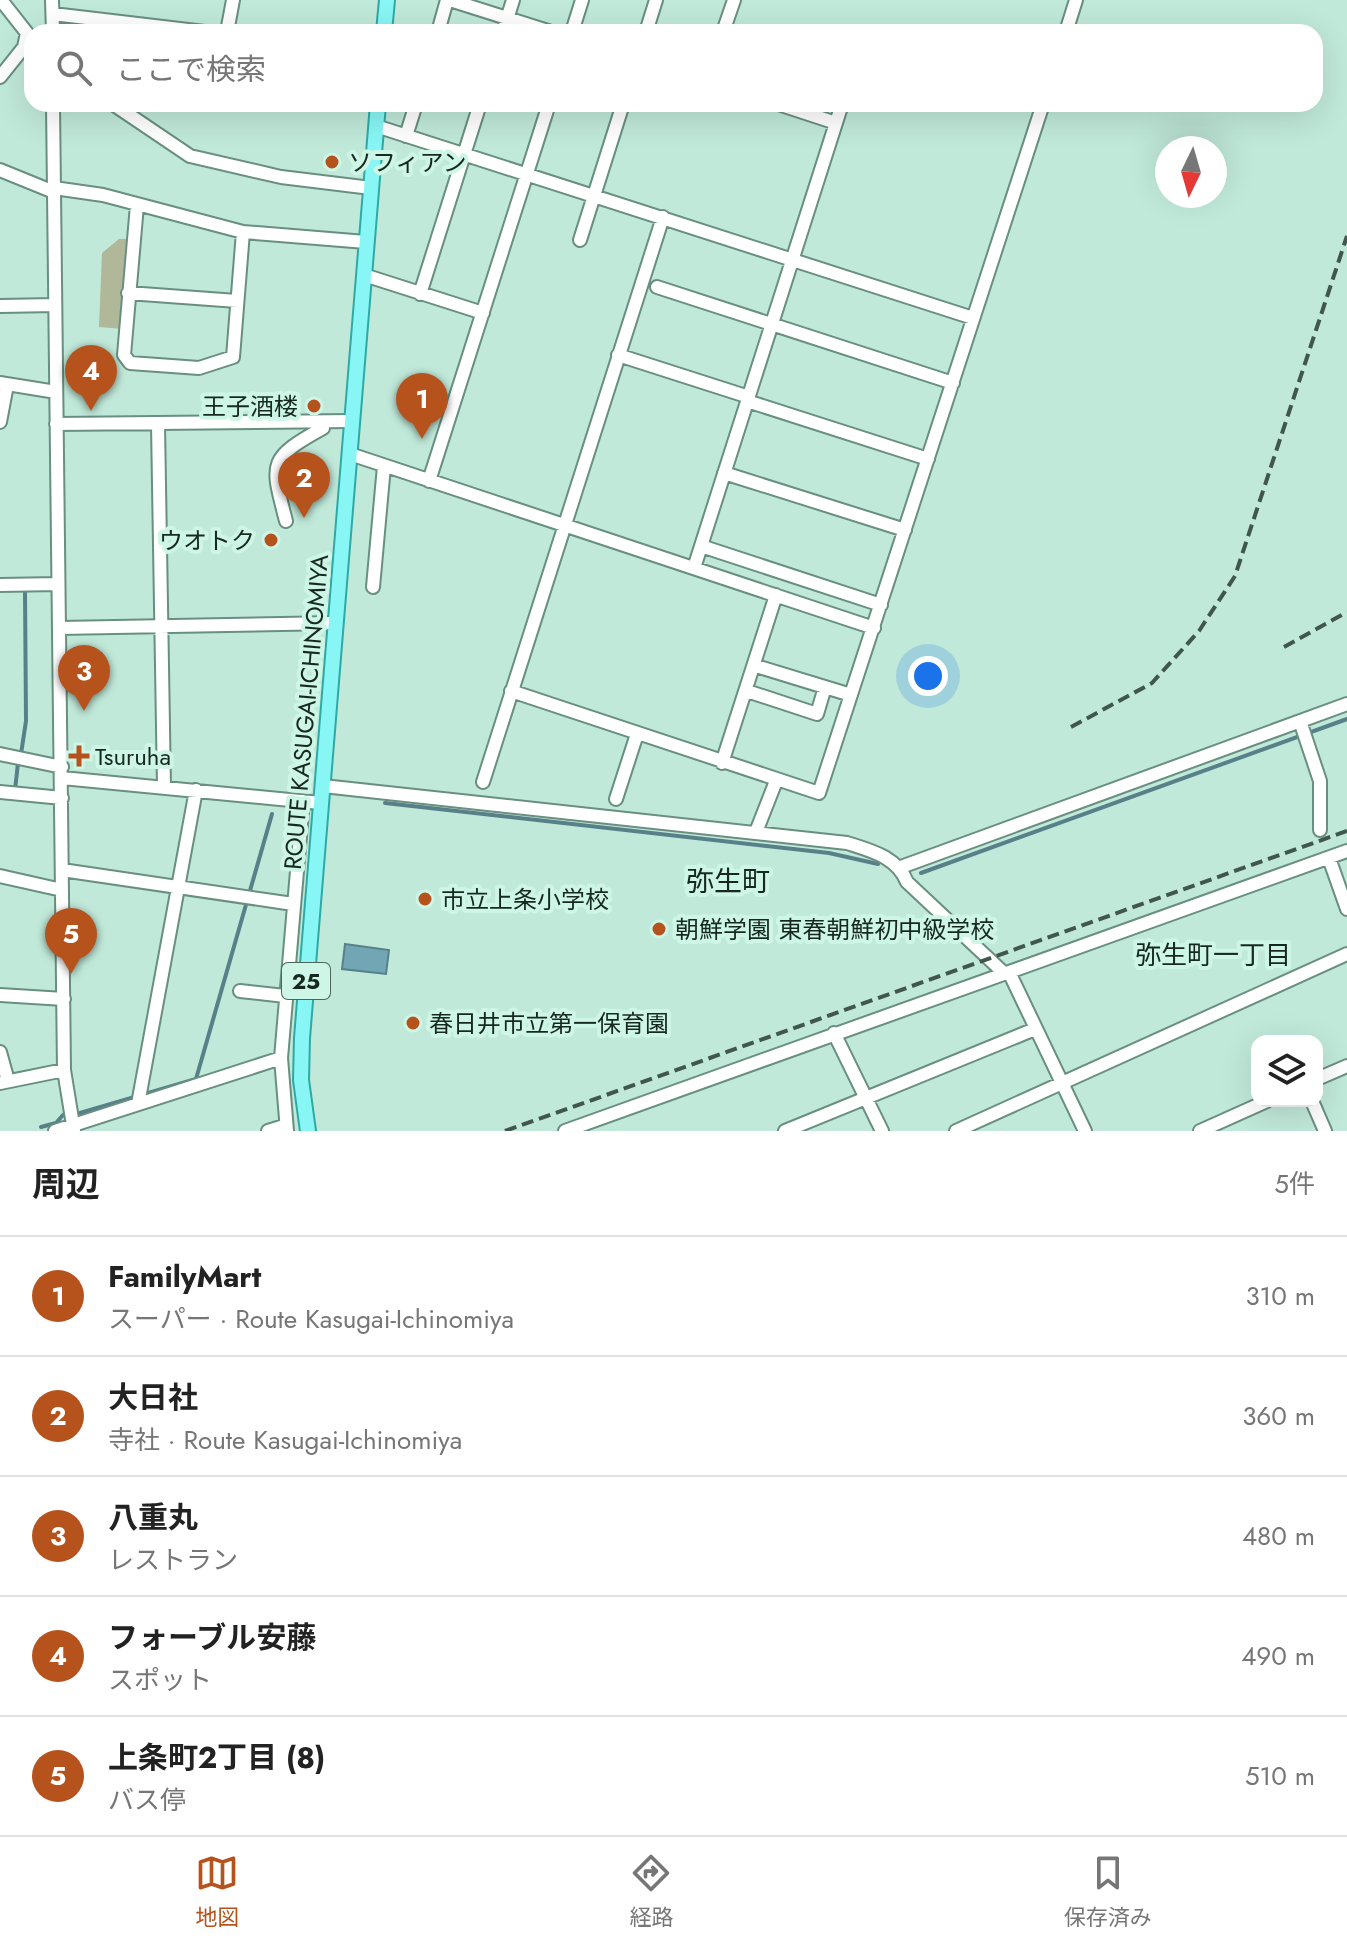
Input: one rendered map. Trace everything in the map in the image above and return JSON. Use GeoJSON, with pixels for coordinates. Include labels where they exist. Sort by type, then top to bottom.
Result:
{"type":"FeatureCollection","features":[{"type":"Feature","properties":{"kind":"main road"},"geometry":{"type":"LineString","coordinates":[[385,24],[387,0]]}},
{"type":"Feature","properties":{"kind":"main road","name":"ROUTE KASUGAI-ICHINOMIYA"},"geometry":{"type":"LineString","coordinates":[[308,1131],[301,1080],[302,1038],[377,112]]}},
{"type":"Feature","properties":{"kind":"street"},"geometry":{"type":"LineString","coordinates":[[1,0],[24,27]]}},
{"type":"Feature","properties":{"kind":"street"},"geometry":{"type":"LineString","coordinates":[[228,24],[233,0]]}},
{"type":"Feature","properties":{"kind":"street"},"geometry":{"type":"LineString","coordinates":[[441,24],[449,0],[526,24]]}},
{"type":"Feature","properties":{"kind":"street"},"geometry":{"type":"LineString","coordinates":[[505,24],[513,0]]}},
{"type":"Feature","properties":{"kind":"street"},"geometry":{"type":"LineString","coordinates":[[574,24],[582,0]]}},
{"type":"Feature","properties":{"kind":"street"},"geometry":{"type":"LineString","coordinates":[[648,24],[656,0]]}},
{"type":"Feature","properties":{"kind":"street"},"geometry":{"type":"LineString","coordinates":[[726,24],[734,0]]}},
{"type":"Feature","properties":{"kind":"street"},"geometry":{"type":"LineString","coordinates":[[1068,24],[1076,0]]}},
{"type":"Feature","properties":{"kind":"street"},"geometry":{"type":"LineString","coordinates":[[52,7],[156,24]]}},
{"type":"Feature","properties":{"kind":"street"},"geometry":{"type":"LineString","coordinates":[[0,77],[24,47]]}},
{"type":"Feature","properties":{"kind":"street"},"geometry":{"type":"LineString","coordinates":[[53,112],[64,1070],[73,1128]]}},
{"type":"Feature","properties":{"kind":"street"},"geometry":{"type":"LineString","coordinates":[[125,112],[190,156],[281,177],[371,188]]}},
{"type":"Feature","properties":{"kind":"street"},"geometry":{"type":"LineString","coordinates":[[406,136],[414,112]]}},
{"type":"Feature","properties":{"kind":"street"},"geometry":{"type":"LineString","coordinates":[[420,294],[477,112]]}},
{"type":"Feature","properties":{"kind":"street"},"geometry":{"type":"LineString","coordinates":[[429,481],[546,112]]}},
{"type":"Feature","properties":{"kind":"street"},"geometry":{"type":"LineString","coordinates":[[580,240],[620,112]]}},
{"type":"Feature","properties":{"kind":"street"},"geometry":{"type":"LineString","coordinates":[[802,112],[836,123]]}},
{"type":"Feature","properties":{"kind":"street"},"geometry":{"type":"LineString","coordinates":[[694,568],[839,112]]}},
{"type":"Feature","properties":{"kind":"street"},"geometry":{"type":"LineString","coordinates":[[511,691],[819,793],[1040,112]]}},
{"type":"Feature","properties":{"kind":"street"},"geometry":{"type":"LineString","coordinates":[[376,126],[973,318]]}},
{"type":"Feature","properties":{"kind":"street"},"geometry":{"type":"LineString","coordinates":[[0,170],[54,190],[137,205],[243,232],[366,242]]}},
{"type":"Feature","properties":{"kind":"street"},"geometry":{"type":"LineString","coordinates":[[137,205],[124,355],[130,363],[199,368],[233,357],[243,232]]}},
{"type":"Feature","properties":{"kind":"street"},"geometry":{"type":"LineString","coordinates":[[483,782],[663,217]]}},
{"type":"Feature","properties":{"kind":"street"},"geometry":{"type":"LineString","coordinates":[[364,275],[483,313]]}},
{"type":"Feature","properties":{"kind":"street"},"geometry":{"type":"LineString","coordinates":[[657,287],[953,383]]}},
{"type":"Feature","properties":{"kind":"street"},"geometry":{"type":"LineString","coordinates":[[128,293],[237,301]]}},
{"type":"Feature","properties":{"kind":"street"},"geometry":{"type":"LineString","coordinates":[[0,306],[55,305]]}},
{"type":"Feature","properties":{"kind":"street"},"geometry":{"type":"LineString","coordinates":[[618,355],[928,459]]}},
{"type":"Feature","properties":{"kind":"street"},"geometry":{"type":"LineString","coordinates":[[0,422],[4,384],[56,392]]}},
{"type":"Feature","properties":{"kind":"street"},"geometry":{"type":"LineString","coordinates":[[56,424],[353,421]]}},
{"type":"Feature","properties":{"kind":"street"},"geometry":{"type":"LineString","coordinates":[[286,521],[274,474],[277,461],[296,443],[323,428],[323,422]]}},
{"type":"Feature","properties":{"kind":"street"},"geometry":{"type":"LineString","coordinates":[[158,424],[164,787]]}},
{"type":"Feature","properties":{"kind":"street"},"geometry":{"type":"LineString","coordinates":[[350,454],[874,628]]}},
{"type":"Feature","properties":{"kind":"street"},"geometry":{"type":"LineString","coordinates":[[373,587],[384,466]]}},
{"type":"Feature","properties":{"kind":"street"},"geometry":{"type":"LineString","coordinates":[[724,473],[905,530]]}},
{"type":"Feature","properties":{"kind":"street"},"geometry":{"type":"LineString","coordinates":[[701,546],[881,605]]}},
{"type":"Feature","properties":{"kind":"street"},"geometry":{"type":"LineString","coordinates":[[0,585],[58,584]]}},
{"type":"Feature","properties":{"kind":"street"},"geometry":{"type":"LineString","coordinates":[[722,763],[756,666],[776,595]]}},
{"type":"Feature","properties":{"kind":"street"},"geometry":{"type":"LineString","coordinates":[[59,628],[336,623]]}},
{"type":"Feature","properties":{"kind":"street"},"geometry":{"type":"LineString","coordinates":[[756,666],[851,695]]}},
{"type":"Feature","properties":{"kind":"street"},"geometry":{"type":"LineString","coordinates":[[747,691],[817,714],[825,687]]}},
{"type":"Feature","properties":{"kind":"street"},"geometry":{"type":"LineString","coordinates":[[901,867],[1304,730],[1347,704]]}},
{"type":"Feature","properties":{"kind":"street"},"geometry":{"type":"LineString","coordinates":[[1304,730],[1320,781],[1320,830]]}},
{"type":"Feature","properties":{"kind":"street"},"geometry":{"type":"LineString","coordinates":[[616,799],[637,734]]}},
{"type":"Feature","properties":{"kind":"street"},"geometry":{"type":"LineString","coordinates":[[0,754],[62,773],[321,803]]}},
{"type":"Feature","properties":{"kind":"street"},"geometry":{"type":"LineString","coordinates":[[756,832],[776,781]]}},
{"type":"Feature","properties":{"kind":"street"},"geometry":{"type":"LineString","coordinates":[[323,786],[847,843],[880,854],[901,867],[907,882],[1007,973],[1085,1131]]}},
{"type":"Feature","properties":{"kind":"street"},"geometry":{"type":"LineString","coordinates":[[138,1104],[196,790]]}},
{"type":"Feature","properties":{"kind":"street"},"geometry":{"type":"LineString","coordinates":[[0,792],[62,798]]}},
{"type":"Feature","properties":{"kind":"street"},"geometry":{"type":"LineString","coordinates":[[268,1131],[286,1128],[281,1058],[303,801]]}},
{"type":"Feature","properties":{"kind":"street"},"geometry":{"type":"LineString","coordinates":[[565,1131],[1347,851]]}},
{"type":"Feature","properties":{"kind":"street"},"geometry":{"type":"LineString","coordinates":[[1329,858],[1347,909]]}},
{"type":"Feature","properties":{"kind":"street"},"geometry":{"type":"LineString","coordinates":[[62,870],[293,904]]}},
{"type":"Feature","properties":{"kind":"street"},"geometry":{"type":"LineString","coordinates":[[0,876],[62,890]]}},
{"type":"Feature","properties":{"kind":"street"},"geometry":{"type":"LineString","coordinates":[[956,1131],[1347,954]]}},
{"type":"Feature","properties":{"kind":"street"},"geometry":{"type":"LineString","coordinates":[[240,991],[285,996]]}},
{"type":"Feature","properties":{"kind":"street"},"geometry":{"type":"LineString","coordinates":[[0,995],[64,999]]}},
{"type":"Feature","properties":{"kind":"street"},"geometry":{"type":"LineString","coordinates":[[785,1131],[1035,1029]]}},
{"type":"Feature","properties":{"kind":"street"},"geometry":{"type":"LineString","coordinates":[[834,1033],[882,1131]]}},
{"type":"Feature","properties":{"kind":"street"},"geometry":{"type":"LineString","coordinates":[[0,1052],[4,1082],[64,1070]]}},
{"type":"Feature","properties":{"kind":"street"},"geometry":{"type":"LineString","coordinates":[[55,1131],[73,1128],[281,1058]]}},
{"type":"Feature","properties":{"kind":"street"},"geometry":{"type":"LineString","coordinates":[[1323,1076],[1347,1066]]}},
{"type":"Feature","properties":{"kind":"street"},"geometry":{"type":"LineString","coordinates":[[1200,1131],[1254,1107]]}},
{"type":"Feature","properties":{"kind":"street"},"geometry":{"type":"LineString","coordinates":[[1315,1107],[1325,1131]]}},
{"type":"Feature","properties":{"kind":"street"},"geometry":{"type":"LineString","coordinates":[[603,1117],[609,1131]]}},
{"type":"Feature","properties":{"kind":"green space"},"geometry":{"type":"Polygon","coordinates":[[[119,239],[131,239],[123,329],[99,327],[102,253],[119,239]]]}},
{"type":"Feature","properties":{"kind":"water"},"geometry":{"type":"Polygon","coordinates":[[[345,944],[389,950],[386,974],[342,969],[345,944]]]}},
{"type":"Feature","properties":{"kind":"waterway"},"geometry":{"type":"LineString","coordinates":[[21,754],[26,721],[25,591]]}},
{"type":"Feature","properties":{"kind":"waterway"},"geometry":{"type":"LineString","coordinates":[[921,873],[1347,719]]}},
{"type":"Feature","properties":{"kind":"waterway"},"geometry":{"type":"LineString","coordinates":[[15,790],[18,763]]}},
{"type":"Feature","properties":{"kind":"waterway"},"geometry":{"type":"LineString","coordinates":[[385,803],[829,853],[878,864]]}},
{"type":"Feature","properties":{"kind":"waterway"},"geometry":{"type":"LineString","coordinates":[[80,1113],[196,1079],[272,814]]}},
{"type":"Feature","properties":{"kind":"waterway"},"geometry":{"type":"LineString","coordinates":[[41,1127],[56,1123],[63,1115]]}},
{"type":"Feature","properties":{"kind":"railway"},"geometry":{"type":"LineString","coordinates":[[1071,727],[1152,683],[1199,631],[1235,576],[1347,236]]}},
{"type":"Feature","properties":{"kind":"railway"},"geometry":{"type":"LineString","coordinates":[[1284,647],[1347,612]]}},
{"type":"Feature","properties":{"kind":"railway"},"geometry":{"type":"LineString","coordinates":[[505,1131],[1347,831]]}},
{"type":"Feature","properties":{"kind":"place","name":"ソフィアン"},"geometry":{"type":"Point","coordinates":[332,162]}},
{"type":"Feature","properties":{"kind":"place","name":"王子酒楼"},"geometry":{"type":"Point","coordinates":[314,406]}},
{"type":"Feature","properties":{"kind":"place","name":"フォーブル安藤"},"geometry":{"type":"Point","coordinates":[91,411]}},
{"type":"Feature","properties":{"kind":"place","name":"FamilyMart"},"geometry":{"type":"Point","coordinates":[422,439]}},
{"type":"Feature","properties":{"kind":"place","name":"大日社"},"geometry":{"type":"Point","coordinates":[304,518]}},
{"type":"Feature","properties":{"kind":"place","name":"ウオトク"},"geometry":{"type":"Point","coordinates":[271,540]}},
{"type":"Feature","properties":{"kind":"place","name":"八重丸"},"geometry":{"type":"Point","coordinates":[84,711]}},
{"type":"Feature","properties":{"kind":"place","name":"Tsuruha"},"geometry":{"type":"Point","coordinates":[79,756]}},
{"type":"Feature","properties":{"kind":"place","name":"市立上条小学校"},"geometry":{"type":"Point","coordinates":[425,899]}},
{"type":"Feature","properties":{"kind":"place","name":"朝鮮学園 東春朝鮮初中級学校"},"geometry":{"type":"Point","coordinates":[659,929]}},
{"type":"Feature","properties":{"kind":"place","name":"上条町２丁目 (8)"},"geometry":{"type":"Point","coordinates":[71,974]}},
{"type":"Feature","properties":{"kind":"place","name":"春日井市立第一保育園"},"geometry":{"type":"Point","coordinates":[413,1023]}},
{"type":"Feature","properties":{"kind":"district","name":"弥生町"},"geometry":{"type":"Point","coordinates":[728,881]}},
{"type":"Feature","properties":{"kind":"district","name":"弥生町一丁目"},"geometry":{"type":"Point","coordinates":[1213,955]}}]}
